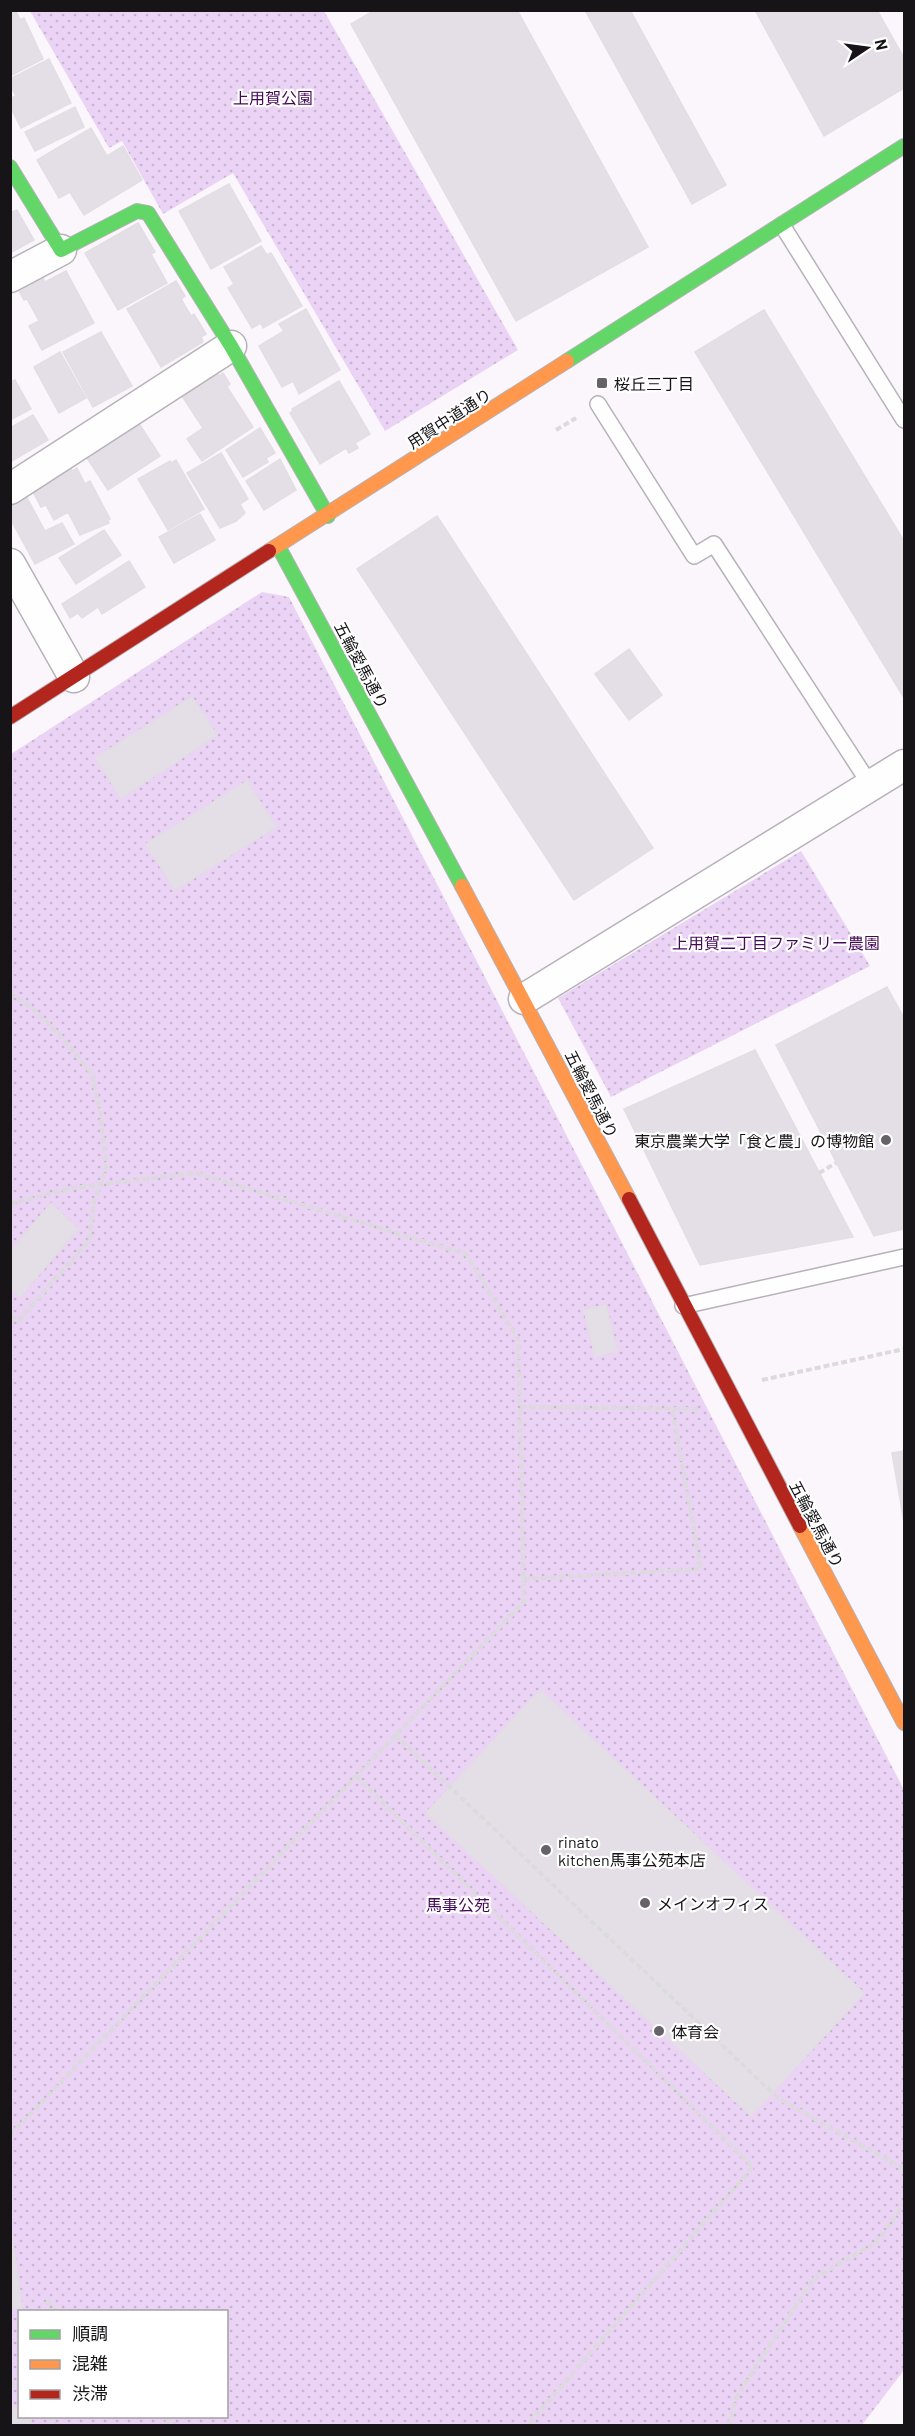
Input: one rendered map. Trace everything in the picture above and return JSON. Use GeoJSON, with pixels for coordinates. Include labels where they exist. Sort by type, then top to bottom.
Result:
{"type":"FeatureCollection","features":[{"type":"Feature","properties":{"kind":"street","name":"用賀中道通り"},"geometry":{"type":"LineString","coordinates":[[10,717],[904,146]]}},
{"type":"Feature","properties":{"kind":"street"},"geometry":{"type":"LineString","coordinates":[[10,167],[61,250]]}},
{"type":"Feature","properties":{"kind":"street"},"geometry":{"type":"LineString","coordinates":[[10,277],[138,211],[148,213],[231,346],[328,516]]}},
{"type":"Feature","properties":{"kind":"street"},"geometry":{"type":"LineString","coordinates":[[10,489],[231,346]]}},
{"type":"Feature","properties":{"kind":"street","name":"五輪愛馬通り"},"geometry":{"type":"LineString","coordinates":[[278,546],[524,999],[683,1306],[904,1723]]}},
{"type":"Feature","properties":{"kind":"street"},"geometry":{"type":"LineString","coordinates":[[10,564],[74,677]]}},
{"type":"Feature","properties":{"kind":"street"},"geometry":{"type":"LineString","coordinates":[[524,999],[904,765]]}},
{"type":"Feature","properties":{"kind":"lane"},"geometry":{"type":"LineString","coordinates":[[782,225],[904,420]]}},
{"type":"Feature","properties":{"kind":"lane"},"geometry":{"type":"LineString","coordinates":[[598,404],[694,556],[714,544],[871,786]]}},
{"type":"Feature","properties":{"kind":"lane"},"geometry":{"type":"LineString","coordinates":[[683,1306],[904,1257]]}},
{"type":"Feature","properties":{"kind":"path"},"geometry":{"type":"LineString","coordinates":[[10,993],[33,1009],[59,1034],[92,1074],[100,1110],[106,1168],[94,1202],[89,1241],[18,1322],[10,1314]]}},
{"type":"Feature","properties":{"kind":"path"},"geometry":{"type":"LineString","coordinates":[[819,1173],[836,1163]]}},
{"type":"Feature","properties":{"kind":"path"},"geometry":{"type":"LineString","coordinates":[[10,1204],[73,1188],[196,1173],[466,1254],[518,1339],[524,1602],[10,2135]]}},
{"type":"Feature","properties":{"kind":"path"},"geometry":{"type":"LineString","coordinates":[[751,1383],[904,1349]]}},
{"type":"Feature","properties":{"kind":"path"},"geometry":{"type":"LineString","coordinates":[[520,1407],[698,1408]]}},
{"type":"Feature","properties":{"kind":"path"},"geometry":{"type":"LineString","coordinates":[[523,1579],[701,1569],[672,1408]]}},
{"type":"Feature","properties":{"kind":"path"},"geometry":{"type":"LineString","coordinates":[[395,1735],[779,2099],[904,2169]]}},
{"type":"Feature","properties":{"kind":"path"},"geometry":{"type":"LineString","coordinates":[[356,1776],[753,2167],[527,2426]]}},
{"type":"Feature","properties":{"kind":"path"},"geometry":{"type":"LineString","coordinates":[[729,2426],[736,2398],[813,2278],[878,2242],[904,2204]]}},
{"type":"Feature","properties":{"kind":"path"},"geometry":{"type":"LineString","coordinates":[[46,2301],[55,2310]]}},
{"type":"Feature","properties":{"kind":"path"},"geometry":{"type":"LineString","coordinates":[[164,2426],[168,2418],[176,2426]]}},
{"type":"Feature","properties":{"kind":"green space","name":"上用賀公園"},"geometry":{"type":"Polygon","coordinates":[[[30,11],[324,11],[518,350],[385,431],[233,173],[163,214],[122,141],[109,148],[30,11]]]}},
{"type":"Feature","properties":{"kind":"green space","name":"馬事公苑"},"geometry":{"type":"Polygon","coordinates":[[[262,592],[289,597],[904,1790],[904,2370],[862,2425],[11,2426],[11,754],[262,592]]]}},
{"type":"Feature","properties":{"kind":"green space","name":"上用賀二丁目ファミリー農園"},"geometry":{"type":"Polygon","coordinates":[[[801,851],[870,966],[611,1097],[558,998],[801,851]]]}},
{"type":"Feature","properties":{"kind":"building"},"geometry":{"type":"Polygon","coordinates":[[[375,10],[517,10],[648,247],[516,321],[351,24],[375,10]]]}},
{"type":"Feature","properties":{"kind":"building"},"geometry":{"type":"Polygon","coordinates":[[[585,10],[630,10],[726,185],[692,204],[585,10]]]}},
{"type":"Feature","properties":{"kind":"building"},"geometry":{"type":"Polygon","coordinates":[[[755,10],[877,10],[904,58],[904,88],[824,136],[755,10]]]}},
{"type":"Feature","properties":{"kind":"building"},"geometry":{"type":"Polygon","coordinates":[[[16,11],[20,20],[24,18],[43,59],[10,76],[10,13],[16,11]]]}},
{"type":"Feature","properties":{"kind":"building"},"geometry":{"type":"Polygon","coordinates":[[[49,59],[71,103],[21,128],[10,106],[11,98],[16,96],[10,85],[10,79],[49,59]]]}},
{"type":"Feature","properties":{"kind":"building"},"geometry":{"type":"Polygon","coordinates":[[[75,107],[84,127],[35,151],[25,132],[75,107]]]}},
{"type":"Feature","properties":{"kind":"building"},"geometry":{"type":"Polygon","coordinates":[[[91,128],[107,156],[123,146],[142,180],[84,215],[70,192],[59,198],[37,160],[91,128]]]}},
{"type":"Feature","properties":{"kind":"building"},"geometry":{"type":"Polygon","coordinates":[[[229,184],[261,241],[211,269],[179,211],[229,184]]]}},
{"type":"Feature","properties":{"kind":"building"},"geometry":{"type":"Polygon","coordinates":[[[17,210],[34,240],[10,253],[10,213],[17,210]]]}},
{"type":"Feature","properties":{"kind":"building"},"geometry":{"type":"Polygon","coordinates":[[[138,223],[155,252],[151,254],[167,283],[118,310],[85,253],[138,223]]]}},
{"type":"Feature","properties":{"kind":"building"},"geometry":{"type":"Polygon","coordinates":[[[261,246],[267,255],[271,253],[302,306],[263,328],[261,323],[252,328],[228,288],[234,284],[224,267],[261,246]]]}},
{"type":"Feature","properties":{"kind":"building"},"geometry":{"type":"Polygon","coordinates":[[[66,271],[94,323],[42,350],[29,326],[39,321],[27,299],[24,300],[17,287],[41,274],[45,282],[66,271]]]}},
{"type":"Feature","properties":{"kind":"building"},"geometry":{"type":"Polygon","coordinates":[[[176,281],[185,296],[181,299],[191,316],[194,314],[206,334],[201,337],[203,342],[161,367],[127,309],[176,281]]]}},
{"type":"Feature","properties":{"kind":"building"},"geometry":{"type":"Polygon","coordinates":[[[306,309],[340,370],[299,394],[293,381],[282,387],[259,346],[284,331],[279,324],[306,309]]]}},
{"type":"Feature","properties":{"kind":"building"},"geometry":{"type":"Polygon","coordinates":[[[764,310],[904,541],[904,698],[695,352],[764,310]]]}},
{"type":"Feature","properties":{"kind":"building"},"geometry":{"type":"Polygon","coordinates":[[[101,332],[132,386],[93,407],[63,352],[101,332]]]}},
{"type":"Feature","properties":{"kind":"building"},"geometry":{"type":"Polygon","coordinates":[[[60,352],[86,398],[59,413],[34,367],[60,352]]]}},
{"type":"Feature","properties":{"kind":"building"},"geometry":{"type":"Polygon","coordinates":[[[217,373],[219,376],[223,373],[230,384],[227,387],[253,427],[202,461],[187,439],[203,428],[182,396],[217,373]]]}},
{"type":"Feature","properties":{"kind":"building"},"geometry":{"type":"Polygon","coordinates":[[[15,380],[31,409],[10,420],[10,382],[15,380]]]}},
{"type":"Feature","properties":{"kind":"building"},"geometry":{"type":"Polygon","coordinates":[[[339,381],[370,434],[355,443],[358,448],[349,453],[346,448],[320,464],[290,413],[292,409],[339,381]]]}},
{"type":"Feature","properties":{"kind":"building"},"geometry":{"type":"Polygon","coordinates":[[[33,415],[48,440],[10,462],[10,428],[33,415]]]}},
{"type":"Feature","properties":{"kind":"building"},"geometry":{"type":"Polygon","coordinates":[[[138,422],[160,456],[108,490],[85,455],[138,422]]]}},
{"type":"Feature","properties":{"kind":"building"},"geometry":{"type":"Polygon","coordinates":[[[260,428],[275,453],[266,458],[268,462],[243,477],[226,450],[260,428]]]}},
{"type":"Feature","properties":{"kind":"building"},"geometry":{"type":"Polygon","coordinates":[[[221,453],[248,499],[240,504],[245,513],[236,521],[220,528],[187,473],[221,453]]]}},
{"type":"Feature","properties":{"kind":"building"},"geometry":{"type":"Polygon","coordinates":[[[280,459],[296,490],[264,510],[246,481],[280,459]]]}},
{"type":"Feature","properties":{"kind":"building"},"geometry":{"type":"Polygon","coordinates":[[[176,460],[204,509],[168,530],[138,479],[176,460]]]}},
{"type":"Feature","properties":{"kind":"building"},"geometry":{"type":"Polygon","coordinates":[[[69,466],[72,471],[77,468],[85,484],[90,481],[110,519],[109,523],[80,535],[68,512],[54,520],[46,505],[41,507],[30,486],[69,466]]]}},
{"type":"Feature","properties":{"kind":"building"},"geometry":{"type":"Polygon","coordinates":[[[26,496],[45,531],[62,523],[74,544],[35,564],[10,518],[10,505],[26,496]]]}},
{"type":"Feature","properties":{"kind":"building"},"geometry":{"type":"Polygon","coordinates":[[[200,514],[215,540],[174,563],[159,537],[200,514]]]}},
{"type":"Feature","properties":{"kind":"building"},"geometry":{"type":"Polygon","coordinates":[[[437,516],[653,848],[574,900],[357,569],[437,516]]]}},
{"type":"Feature","properties":{"kind":"building"},"geometry":{"type":"Polygon","coordinates":[[[104,530],[121,555],[76,584],[59,558],[104,530]]]}},
{"type":"Feature","properties":{"kind":"building"},"geometry":{"type":"Polygon","coordinates":[[[129,561],[145,587],[102,614],[98,607],[82,618],[78,613],[70,618],[62,604],[129,561]]]}},
{"type":"Feature","properties":{"kind":"building"},"geometry":{"type":"Polygon","coordinates":[[[629,649],[662,695],[629,720],[595,674],[629,649]]]}},
{"type":"Feature","properties":{"kind":"building"},"geometry":{"type":"Polygon","coordinates":[[[192,697],[217,735],[121,798],[95,758],[192,697]]]}},
{"type":"Feature","properties":{"kind":"building"},"geometry":{"type":"Polygon","coordinates":[[[247,781],[276,827],[175,890],[146,844],[247,781]]]}},
{"type":"Feature","properties":{"kind":"building"},"geometry":{"type":"Polygon","coordinates":[[[887,987],[904,1018],[904,1229],[874,1236],[776,1045],[887,987]]]}},
{"type":"Feature","properties":{"kind":"building"},"geometry":{"type":"Polygon","coordinates":[[[755,1050],[853,1237],[700,1265],[624,1109],[755,1050]]]}},
{"type":"Feature","properties":{"kind":"building"},"geometry":{"type":"Polygon","coordinates":[[[51,1203],[78,1229],[20,1297],[10,1288],[10,1252],[51,1203]]]}},
{"type":"Feature","properties":{"kind":"building"},"geometry":{"type":"Polygon","coordinates":[[[606,1305],[617,1351],[595,1357],[584,1310],[606,1305]]]}},
{"type":"Feature","properties":{"kind":"building"},"geometry":{"type":"Polygon","coordinates":[[[904,1451],[904,1522],[892,1453],[904,1451]]]}},
{"type":"Feature","properties":{"kind":"building","name":"メインオフィス"},"geometry":{"type":"Polygon","coordinates":[[[540,1690],[864,1993],[751,2116],[426,1813],[540,1690]]]}},
{"type":"Feature","properties":{"kind":"building"},"geometry":{"type":"Polygon","coordinates":[[[10,2222],[22,2307],[10,2309],[10,2222]]]}},
{"type":"Feature","properties":{"kind":"building"},"geometry":{"type":"Polygon","coordinates":[[[10,2403],[18,2410],[18,2418],[27,2418],[34,2426],[10,2426],[10,2403]]]}},
{"type":"Feature","properties":{"kind":"traffic: fast"},"geometry":{"type":"LineString","coordinates":[[567,361],[904,146]]}},
{"type":"Feature","properties":{"kind":"traffic: fast"},"geometry":{"type":"LineString","coordinates":[[10,167],[61,250],[137,211],[148,213],[231,346],[328,516]]}},
{"type":"Feature","properties":{"kind":"traffic: fast"},"geometry":{"type":"LineString","coordinates":[[278,546],[462,886]]}},
{"type":"Feature","properties":{"kind":"traffic: slow"},"geometry":{"type":"LineString","coordinates":[[269,551],[567,361]]}},
{"type":"Feature","properties":{"kind":"traffic: slow"},"geometry":{"type":"LineString","coordinates":[[462,886],[629,1199]]}},
{"type":"Feature","properties":{"kind":"traffic: slow"},"geometry":{"type":"LineString","coordinates":[[800,1526],[904,1723]]}},
{"type":"Feature","properties":{"kind":"traffic: jam"},"geometry":{"type":"LineString","coordinates":[[10,717],[269,551]]}},
{"type":"Feature","properties":{"kind":"traffic: jam"},"geometry":{"type":"LineString","coordinates":[[629,1199],[800,1526]]}},
{"type":"Feature","properties":{"kind":"place","name":"桜丘三丁目"},"geometry":{"type":"Point","coordinates":[602,383]}},
{"type":"Feature","properties":{"kind":"place","name":"東京農業大学「食と農」の博物館"},"geometry":{"type":"Point","coordinates":[886,1140]}},
{"type":"Feature","properties":{"kind":"place","name":"rinato kitchen馬事公苑本店"},"geometry":{"type":"Point","coordinates":[546,1850]}},
{"type":"Feature","properties":{"kind":"place","name":"メインオフィス"},"geometry":{"type":"Point","coordinates":[645,1903]}},
{"type":"Feature","properties":{"kind":"place","name":"体育会"},"geometry":{"type":"Point","coordinates":[659,2031]}}]}
